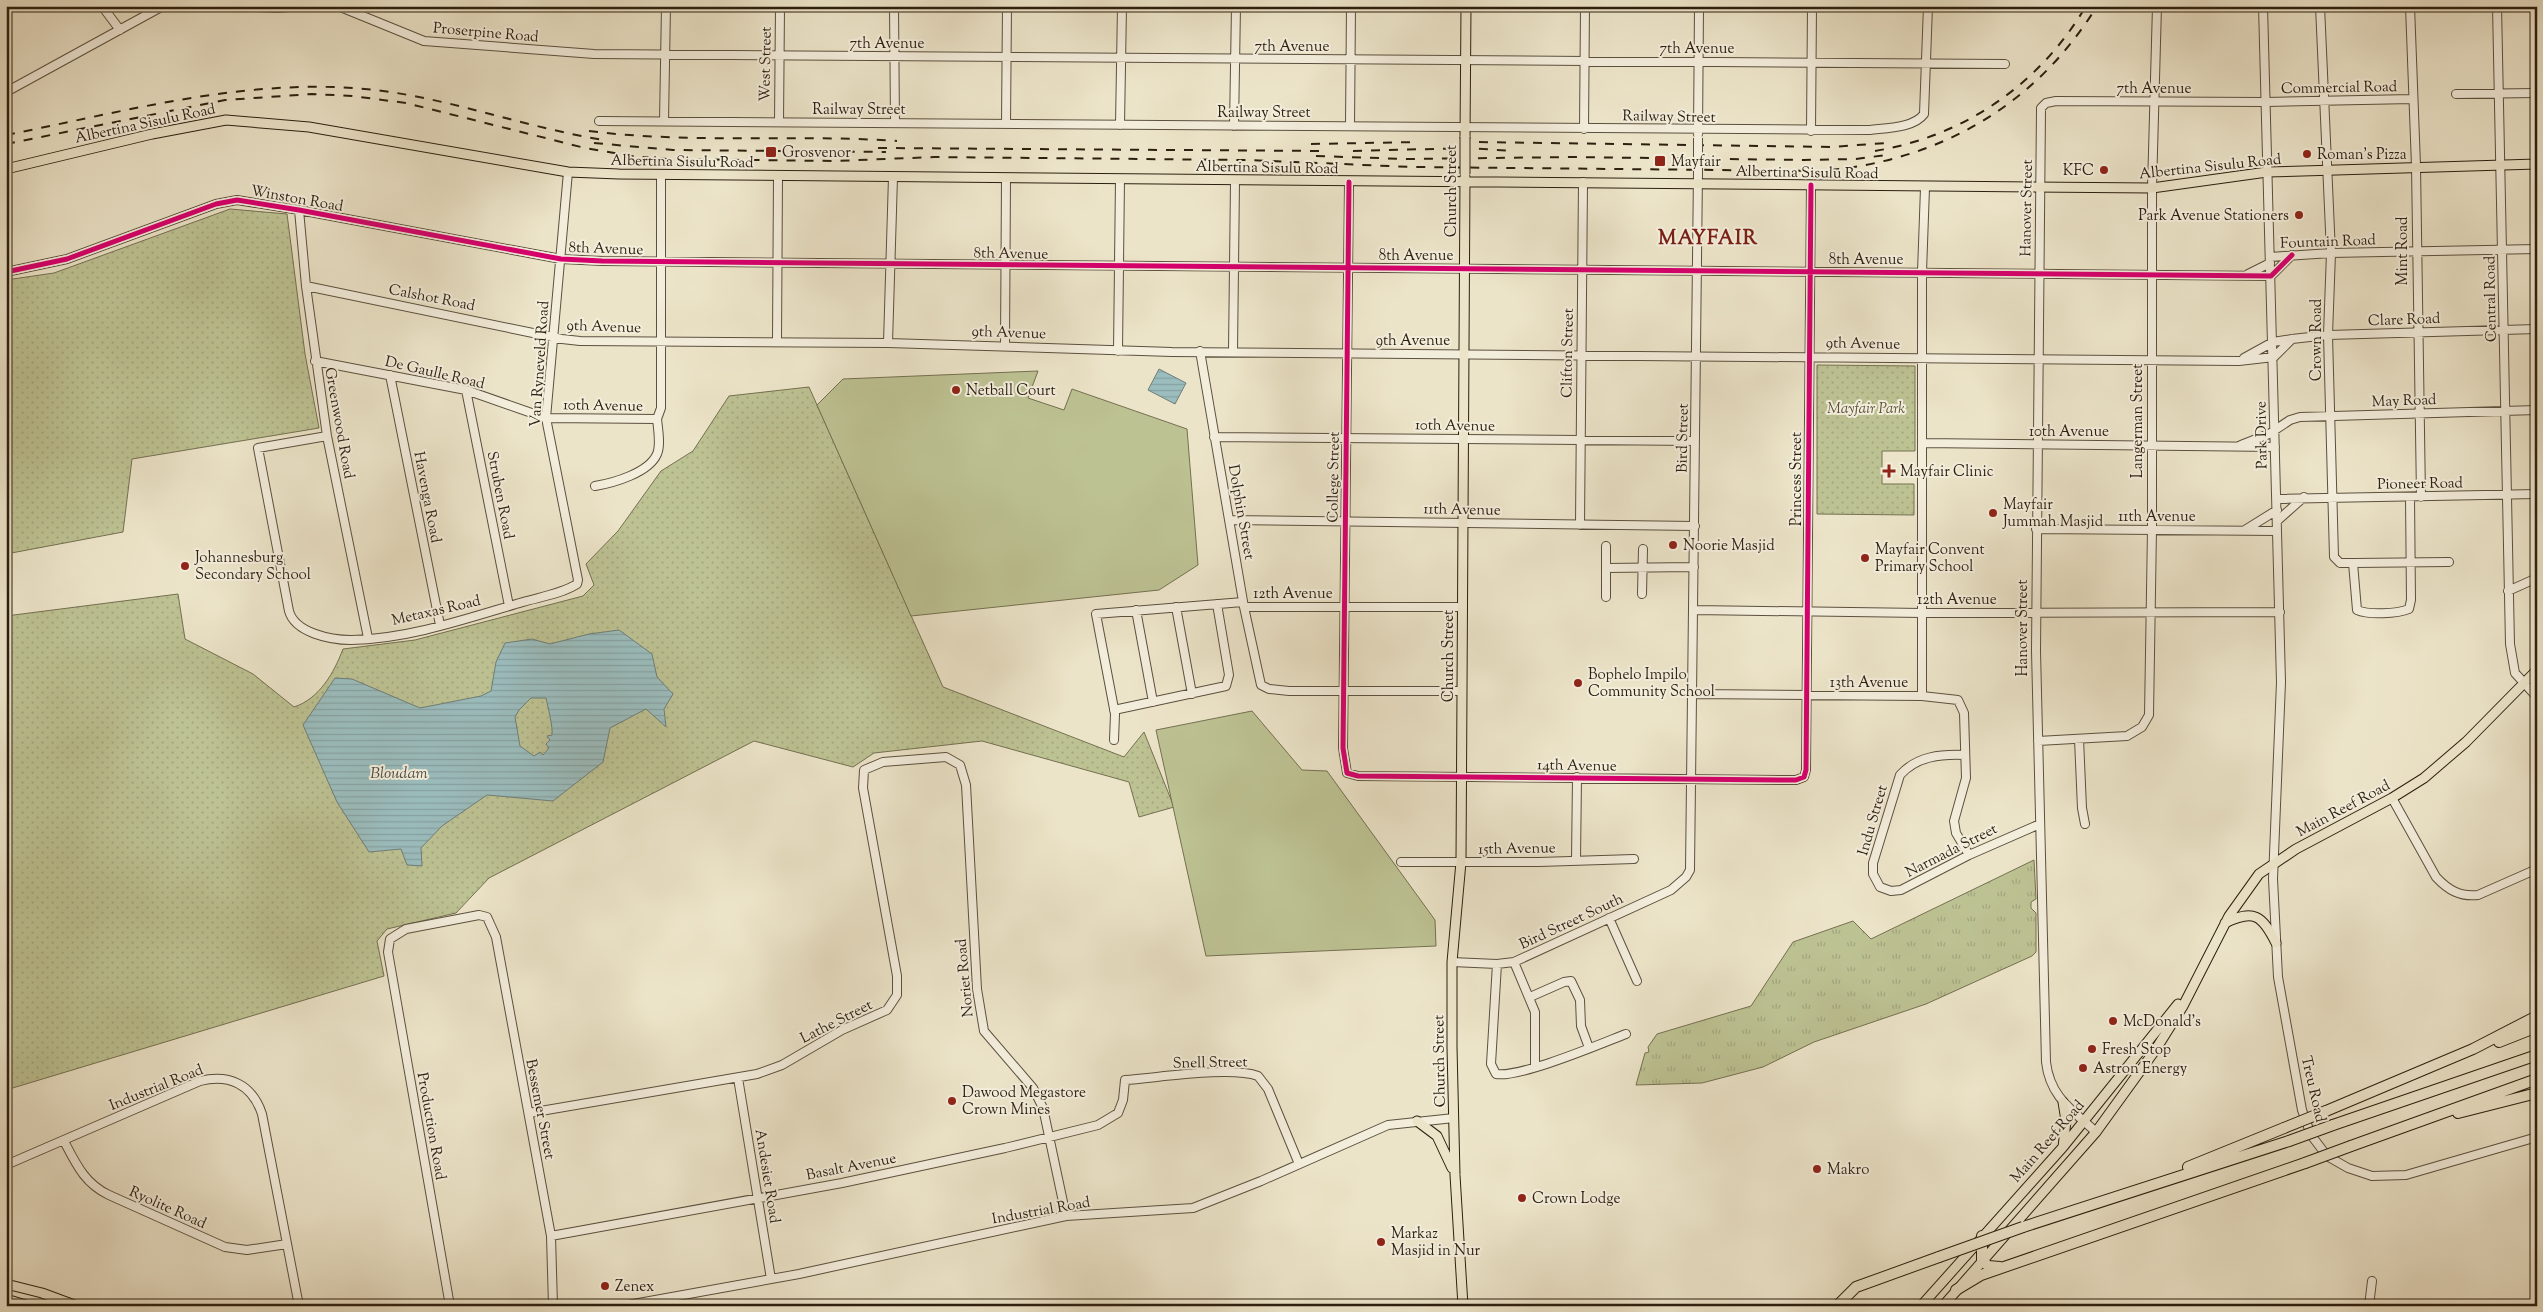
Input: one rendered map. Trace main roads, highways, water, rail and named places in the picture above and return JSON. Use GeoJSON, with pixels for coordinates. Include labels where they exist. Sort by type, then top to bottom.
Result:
{"type":"FeatureCollection","features":[{"type":"Feature","properties":{"kind":"highway"},"geometry":{"type":"LineString","coordinates":[[2148,1185],[2473,1049],[2537,1016]]}},
{"type":"Feature","properties":{"kind":"highway"},"geometry":{"type":"LineString","coordinates":[[2473,1049],[2498,1043],[2537,1027]]}},
{"type":"Feature","properties":{"kind":"highway"},"geometry":{"type":"LineString","coordinates":[[1837,1306],[1856,1287],[1939,1257],[2148,1185],[2290,1141],[2537,1055]]}},
{"type":"Feature","properties":{"kind":"highway"},"geometry":{"type":"LineString","coordinates":[[1956,1290],[1975,1278],[2013,1264],[2305,1163],[2537,1079]]}},
{"type":"Feature","properties":{"kind":"highway"},"geometry":{"type":"LineString","coordinates":[[2434,1116],[2460,1113],[2537,1093]]}},
{"type":"Feature","properties":{"kind":"highway"},"geometry":{"type":"LineString","coordinates":[[1982,1236],[1982,1260],[1992,1268],[2013,1264]]}},
{"type":"Feature","properties":{"kind":"main road","name":"Church Street"},"geometry":{"type":"LineString","coordinates":[[1463,1306],[1455,1175],[1452,962],[1461,862],[1466,6]]}},
{"type":"Feature","properties":{"kind":"main road","name":"Albertina Sisulu Road"},"geometry":{"type":"LineString","coordinates":[[6,170],[152,134],[226,120],[309,127],[568,172],[662,175],[1349,182],[1465,178],[1925,188],[2152,188],[2267,172],[2416,166],[2537,164]]}},
{"type":"Feature","properties":{"kind":"main road","name":"Main Reef Road"},"geometry":{"type":"LineString","coordinates":[[1943,1306],[2096,1132],[2156,1049],[2183,1006],[2224,923],[2249,885],[2273,863],[2392,798],[2424,778],[2443,762],[2537,670]]}},
{"type":"Feature","properties":{"kind":"main road"},"geometry":{"type":"LineString","coordinates":[[2224,923],[2241,916],[2254,916],[2268,926],[2276,943]]}},
{"type":"Feature","properties":{"kind":"main road","name":"Main Reef Road"},"geometry":{"type":"LineString","coordinates":[[1921,1306],[2063,1147],[2190,990]]}},
{"type":"Feature","properties":{"kind":"main road"},"geometry":{"type":"LineString","coordinates":[[2063,1102],[2066,1122],[2063,1147]]}},
{"type":"Feature","properties":{"kind":"main road"},"geometry":{"type":"LineString","coordinates":[[1417,1121],[1437,1136],[1455,1175]]}},
{"type":"Feature","properties":{"kind":"main road"},"geometry":{"type":"LineString","coordinates":[[6,1284],[42,1293],[77,1306]]}},
{"type":"Feature","properties":{"kind":"main road"},"geometry":{"type":"LineString","coordinates":[[6,1300],[29,1306]]}},
{"type":"Feature","properties":{"kind":"water"},"geometry":{"type":"Polygon","coordinates":[[[1159,369],[1186,383],[1175,404],[1148,390],[1159,369]]]}},
{"type":"Feature","properties":{"kind":"water","name":"Bloudam"},"geometry":{"type":"Polygon","coordinates":[[[619,630],[652,654],[657,677],[673,694],[664,709],[666,727],[646,709],[610,728],[603,762],[553,801],[487,795],[442,826],[421,848],[422,866],[407,865],[401,849],[369,852],[337,802],[303,725],[335,678],[352,679],[420,708],[481,696],[491,691],[496,662],[505,643],[532,639],[550,644],[589,634],[619,630]],[[531,698],[515,717],[520,746],[534,756],[540,752],[543,755],[549,748],[546,744],[550,740],[547,736],[552,735],[546,698],[531,698]]]}},
{"type":"Feature","properties":{"kind":"railway"},"geometry":{"type":"LineString","coordinates":[[1875,151],[1908,144],[1939,133],[1969,119],[1997,102],[2023,82],[2046,59],[2067,34],[2086,6]]}},
{"type":"Feature","properties":{"kind":"railway"},"geometry":{"type":"LineString","coordinates":[[6,144],[225,100],[312,94],[352,96],[406,103],[585,148],[632,156],[667,159],[836,161],[934,157],[1246,160],[1413,167],[1820,171],[1863,165],[1904,156],[1943,141],[1979,123],[2013,100],[2044,73],[2072,42],[2097,6]]}},
{"type":"Feature","properties":{"kind":"railway"},"geometry":{"type":"LineString","coordinates":[[6,135],[190,98],[282,88],[329,87],[404,94],[575,135],[604,140]]}},
{"type":"Feature","properties":{"kind":"railway"},"geometry":{"type":"LineString","coordinates":[[589,131],[666,137],[820,138],[897,141]]}},
{"type":"Feature","properties":{"kind":"railway"},"geometry":{"type":"LineString","coordinates":[[1311,144],[1419,142]]}},
{"type":"Feature","properties":{"kind":"railway"},"geometry":{"type":"LineString","coordinates":[[1479,142],[1831,147],[1886,143]]}},
{"type":"Feature","properties":{"kind":"railway"},"geometry":{"type":"LineString","coordinates":[[594,143],[673,150],[886,152]]}},
{"type":"Feature","properties":{"kind":"railway"},"geometry":{"type":"LineString","coordinates":[[878,148],[1323,151]]}},
{"type":"Feature","properties":{"kind":"railway"},"geometry":{"type":"LineString","coordinates":[[1353,151],[1469,148],[1513,151]]}},
{"type":"Feature","properties":{"kind":"railway"},"geometry":{"type":"LineString","coordinates":[[1316,156],[1406,159],[1573,157],[1804,160],[1856,159],[1886,155]]}},
{"type":"Feature","properties":{"kind":"place","name":"Grosvenor"},"geometry":{"type":"Point","coordinates":[771,152]}},
{"type":"Feature","properties":{"kind":"place","name":"Roman's Pizza"},"geometry":{"type":"Point","coordinates":[2307,154]}},
{"type":"Feature","properties":{"kind":"place","name":"Mayfair"},"geometry":{"type":"Point","coordinates":[1660,161]}},
{"type":"Feature","properties":{"kind":"place","name":"KFC"},"geometry":{"type":"Point","coordinates":[2104,170]}},
{"type":"Feature","properties":{"kind":"place","name":"Park Avenue Stationers"},"geometry":{"type":"Point","coordinates":[2299,215]}},
{"type":"Feature","properties":{"kind":"place","name":"Netball Court"},"geometry":{"type":"Point","coordinates":[956,390]}},
{"type":"Feature","properties":{"kind":"place","name":"Mayfair Clinic"},"geometry":{"type":"Point","coordinates":[1889,471]}},
{"type":"Feature","properties":{"kind":"place","name":"Mayfair Jummah Masjid"},"geometry":{"type":"Point","coordinates":[1993,513]}},
{"type":"Feature","properties":{"kind":"place","name":"Noorie Masjid"},"geometry":{"type":"Point","coordinates":[1673,545]}},
{"type":"Feature","properties":{"kind":"place","name":"Mayfair Convent Primary School"},"geometry":{"type":"Point","coordinates":[1865,558]}},
{"type":"Feature","properties":{"kind":"place","name":"Johannesburg Secondary School"},"geometry":{"type":"Point","coordinates":[185,566]}},
{"type":"Feature","properties":{"kind":"place","name":"Bophelo Impilo Community School"},"geometry":{"type":"Point","coordinates":[1578,683]}},
{"type":"Feature","properties":{"kind":"place","name":"McDonald's"},"geometry":{"type":"Point","coordinates":[2113,1021]}},
{"type":"Feature","properties":{"kind":"place","name":"Fresh Stop"},"geometry":{"type":"Point","coordinates":[2092,1049]}},
{"type":"Feature","properties":{"kind":"place","name":"Astron Energy"},"geometry":{"type":"Point","coordinates":[2083,1068]}},
{"type":"Feature","properties":{"kind":"place","name":"Dawood Megastore Crown Mines"},"geometry":{"type":"Point","coordinates":[952,1101]}},
{"type":"Feature","properties":{"kind":"place","name":"Makro"},"geometry":{"type":"Point","coordinates":[1817,1169]}},
{"type":"Feature","properties":{"kind":"place","name":"Crown Lodge"},"geometry":{"type":"Point","coordinates":[1522,1198]}},
{"type":"Feature","properties":{"kind":"place","name":"Markaz Masjid in Nur"},"geometry":{"type":"Point","coordinates":[1381,1242]}},
{"type":"Feature","properties":{"kind":"place","name":"Zenex"},"geometry":{"type":"Point","coordinates":[605,1286]}},
{"type":"Feature","properties":{"kind":"district","name":"MAYFAIR"},"geometry":{"type":"Point","coordinates":[1708,237]}},
{"type":"Feature","properties":{"kind":"park label","name":"Mayfair Park"},"geometry":{"type":"Point","coordinates":[1866,408]}}]}
